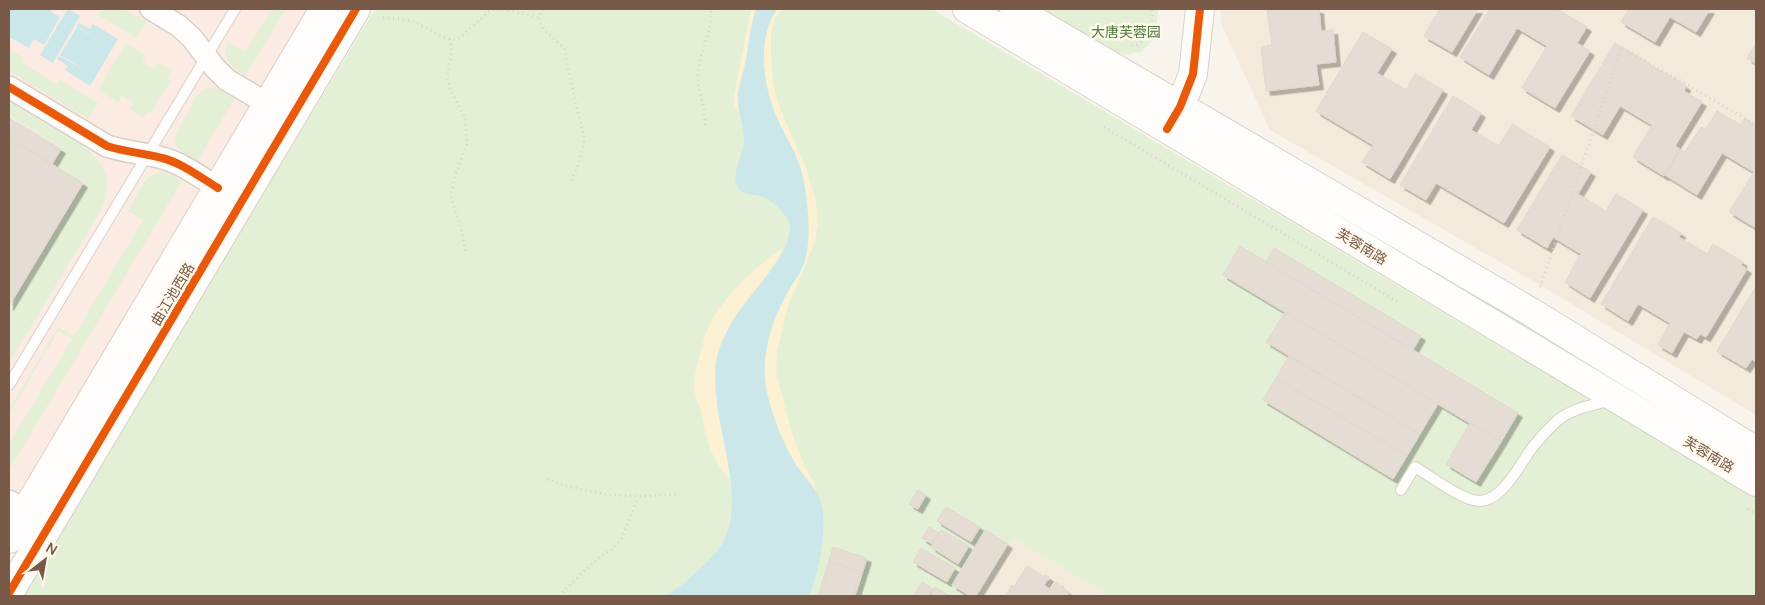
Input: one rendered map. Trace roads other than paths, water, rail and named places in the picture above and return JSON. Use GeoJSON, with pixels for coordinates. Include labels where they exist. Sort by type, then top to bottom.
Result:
{"type":"FeatureCollection","features":[{"type":"Feature","properties":{"kind":"main road","name":"曲江池西路"},"geometry":{"type":"LineString","coordinates":[[9,539],[17,506],[218,188],[324,9]]}},
{"type":"Feature","properties":{"kind":"main road","name":"曲江池西路"},"geometry":{"type":"LineString","coordinates":[[9,592],[356,9]]}},
{"type":"Feature","properties":{"kind":"main road","name":"芙蓉南路"},"geometry":{"type":"LineString","coordinates":[[967,9],[1531,312],[1756,451]]}},
{"type":"Feature","properties":{"kind":"main road","name":"芙蓉南路"},"geometry":{"type":"LineString","coordinates":[[1014,9],[1173,118],[1617,399],[1756,482]]}},
{"type":"Feature","properties":{"kind":"main road"},"geometry":{"type":"LineString","coordinates":[[1173,118],[1193,74],[1200,9]]}},
{"type":"Feature","properties":{"kind":"street"},"geometry":{"type":"LineString","coordinates":[[151,9],[179,26],[192,38],[215,68],[227,80],[268,104]]}},
{"type":"Feature","properties":{"kind":"street"},"geometry":{"type":"LineString","coordinates":[[9,87],[107,146],[123,152],[161,157],[177,163],[218,188]]}},
{"type":"Feature","properties":{"kind":"lane"},"geometry":{"type":"LineString","coordinates":[[9,385],[235,9]]}},
{"type":"Feature","properties":{"kind":"lane"},"geometry":{"type":"LineString","coordinates":[[1401,490],[1415,467],[1463,496],[1480,501],[1489,500],[1508,483],[1534,446],[1558,421],[1574,411],[1617,399]]}},
{"type":"Feature","properties":{"kind":"water"},"geometry":{"type":"Polygon","coordinates":[[[9,9],[52,9],[51,12],[60,17],[44,45],[34,39],[29,48],[9,37],[9,9]]]}},
{"type":"Feature","properties":{"kind":"water"},"geometry":{"type":"Polygon","coordinates":[[[68,9],[80,16],[53,63],[40,55],[68,9]]]}},
{"type":"Feature","properties":{"kind":"water"},"geometry":{"type":"Polygon","coordinates":[[[756,9],[777,9],[770,21],[766,35],[764,49],[765,78],[779,123],[802,172],[808,215],[806,258],[782,303],[773,323],[767,344],[766,387],[772,412],[793,460],[816,491],[820,500],[823,510],[822,548],[809,596],[664,596],[687,580],[714,555],[724,540],[730,524],[732,507],[729,469],[716,395],[715,372],[717,356],[732,322],[772,270],[789,238],[789,223],[779,208],[760,196],[741,192],[737,186],[735,176],[744,142],[738,93],[756,9]]]}},
{"type":"Feature","properties":{"kind":"water"},"geometry":{"type":"Polygon","coordinates":[[[79,23],[90,29],[93,24],[118,39],[90,86],[65,70],[68,66],[57,59],[59,56],[87,71],[60,55],[77,27],[104,43],[77,26],[79,23]]]}},
{"type":"Feature","properties":{"kind":"park label","name":"大唐芙蓉园"},"geometry":{"type":"Point","coordinates":[1126,31]}}]}
